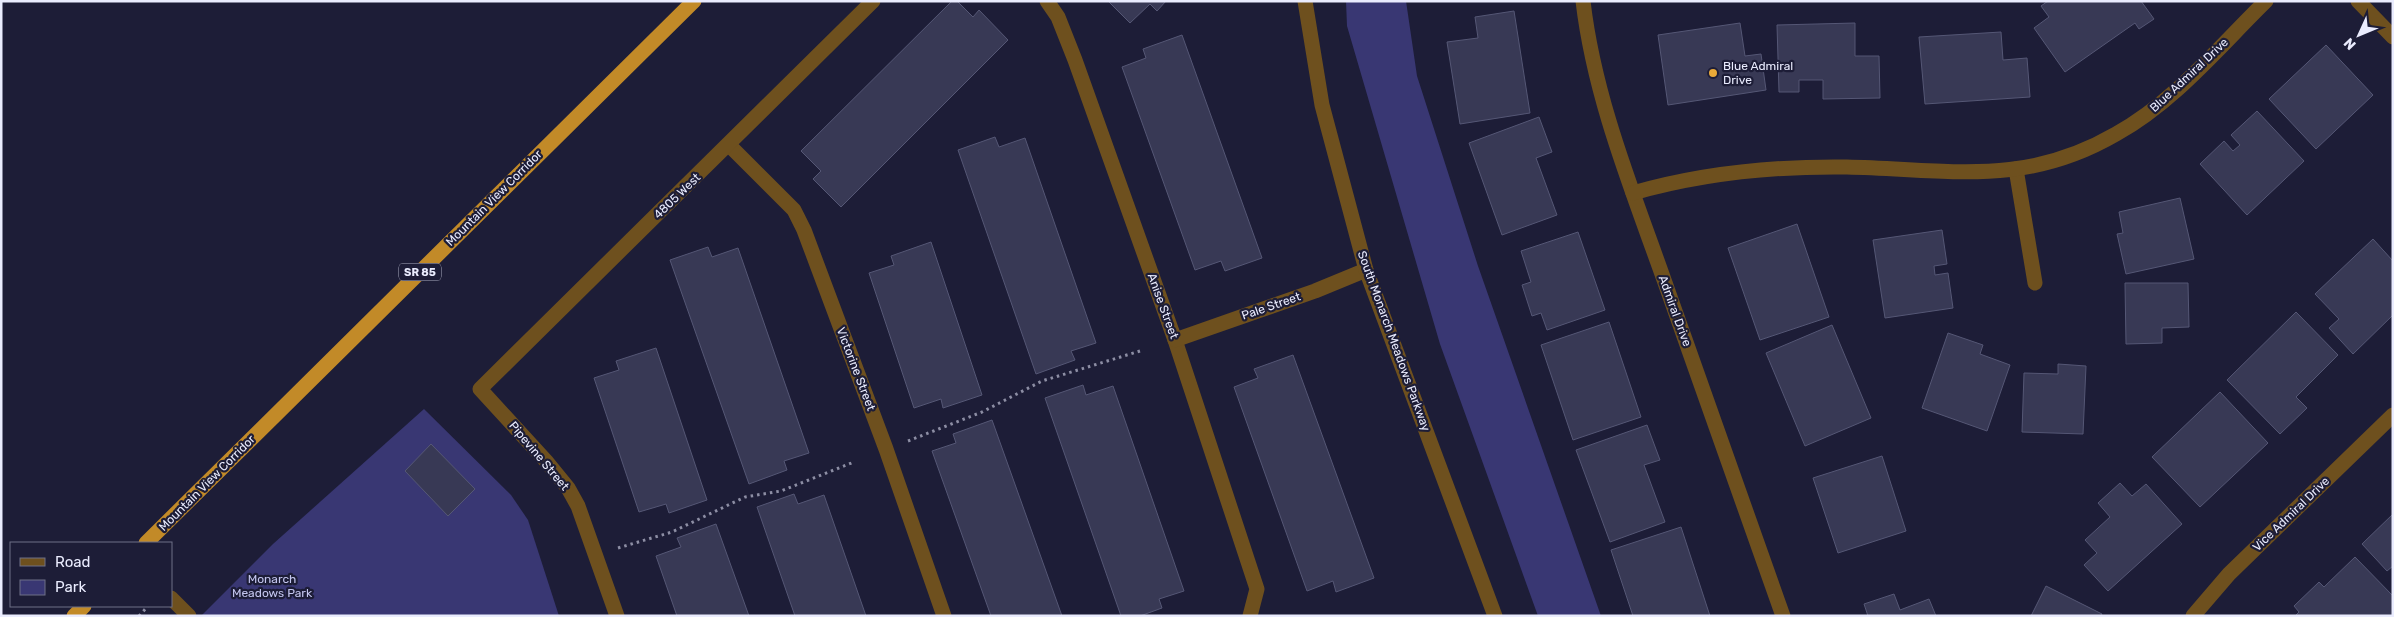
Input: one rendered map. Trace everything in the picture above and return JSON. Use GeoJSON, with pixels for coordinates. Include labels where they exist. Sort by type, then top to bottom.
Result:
{"type":"FeatureCollection","features":[{"type":"Feature","properties":{"kind":"highway","name":"Mountain View Corridor"},"geometry":{"type":"LineString","coordinates":[[147,542],[694,1]]}},
{"type":"Feature","properties":{"kind":"highway"},"geometry":{"type":"LineString","coordinates":[[74,616],[83,607]]}},
{"type":"Feature","properties":{"kind":"street","name":"4805 West"},"geometry":{"type":"LineString","coordinates":[[480,389],[873,1]]}},
{"type":"Feature","properties":{"kind":"street","name":"Anise Street"},"geometry":{"type":"LineString","coordinates":[[1047,1],[1058,16],[1075,60],[1175,340],[1257,589],[1250,616]]}},
{"type":"Feature","properties":{"kind":"street","name":"South Monarch Meadows Parkway"},"geometry":{"type":"LineString","coordinates":[[1305,1],[1322,105],[1366,270],[1495,616]]}},
{"type":"Feature","properties":{"kind":"street","name":"Admiral Drive"},"geometry":{"type":"LineString","coordinates":[[1583,1],[1587,30],[1602,96],[1633,193],[1783,616]]}},
{"type":"Feature","properties":{"kind":"street","name":"Blue Admiral Drive"},"geometry":{"type":"LineString","coordinates":[[1633,193],[1673,181],[1719,173],[1846,167],[1963,173],[2016,170],[2040,165],[2094,146],[2138,121],[2178,88],[2266,1]]}},
{"type":"Feature","properties":{"kind":"street"},"geometry":{"type":"LineString","coordinates":[[2358,1],[2393,37]]}},
{"type":"Feature","properties":{"kind":"street","name":"Victorine Street"},"geometry":{"type":"LineString","coordinates":[[729,145],[794,210],[804,230],[886,449],[944,616]]}},
{"type":"Feature","properties":{"kind":"street"},"geometry":{"type":"LineString","coordinates":[[2016,170],[2035,283]]}},
{"type":"Feature","properties":{"kind":"street","name":"Pale Street"},"geometry":{"type":"LineString","coordinates":[[1175,340],[1315,291],[1366,270]]}},
{"type":"Feature","properties":{"kind":"street","name":"Pipevine Street"},"geometry":{"type":"LineString","coordinates":[[480,389],[568,488],[578,506],[617,616]]}},
{"type":"Feature","properties":{"kind":"street","name":"Vice Admiral Drive"},"geometry":{"type":"LineString","coordinates":[[2192,616],[2229,574],[2393,415]]}},
{"type":"Feature","properties":{"kind":"street"},"geometry":{"type":"LineString","coordinates":[[172,599],[189,616]]}},
{"type":"Feature","properties":{"kind":"path"},"geometry":{"type":"LineString","coordinates":[[907,442],[982,412],[1042,380],[1140,351]]}},
{"type":"Feature","properties":{"kind":"path"},"geometry":{"type":"LineString","coordinates":[[616,549],[672,532],[745,497],[781,491],[854,462]]}},
{"type":"Feature","properties":{"kind":"green space"},"geometry":{"type":"Polygon","coordinates":[[[1346,1],[1406,1],[1417,76],[1478,266],[1601,616],[1538,616],[1440,344],[1347,26],[1346,1]]]}},
{"type":"Feature","properties":{"kind":"green space","name":"Monarch Meadows Park"},"geometry":{"type":"Polygon","coordinates":[[[424,409],[511,495],[528,520],[559,616],[201,616],[273,544],[424,409]]]}},
{"type":"Feature","properties":{"kind":"building"},"geometry":{"type":"Polygon","coordinates":[[[952,1],[957,1],[973,17],[979,10],[1008,40],[841,207],[813,179],[821,171],[801,151],[952,1]]]}},
{"type":"Feature","properties":{"kind":"building"},"geometry":{"type":"Polygon","coordinates":[[[1108,1],[1166,1],[1157,11],[1150,4],[1130,23],[1108,1]]]}},
{"type":"Feature","properties":{"kind":"building"},"geometry":{"type":"Polygon","coordinates":[[[2048,1],[2141,1],[2154,19],[2139,29],[2135,23],[2065,72],[2034,28],[2049,17],[2041,6],[2048,1]]]}},
{"type":"Feature","properties":{"kind":"building"},"geometry":{"type":"Polygon","coordinates":[[[1514,11],[1530,113],[1460,124],[1447,42],[1478,38],[1475,17],[1514,11]]]}},
{"type":"Feature","properties":{"kind":"building","name":"Blue Admiral Drive"},"geometry":{"type":"Polygon","coordinates":[[[1740,23],[1745,56],[1761,54],[1766,90],[1668,105],[1658,35],[1740,23]]]}},
{"type":"Feature","properties":{"kind":"building"},"geometry":{"type":"Polygon","coordinates":[[[1855,23],[1855,56],[1879,56],[1880,98],[1823,99],[1823,80],[1799,80],[1799,92],[1779,92],[1777,25],[1855,23]]]}},
{"type":"Feature","properties":{"kind":"building"},"geometry":{"type":"Polygon","coordinates":[[[2001,32],[2003,60],[2027,58],[2030,97],[1925,104],[1919,37],[2001,32]]]}},
{"type":"Feature","properties":{"kind":"building"},"geometry":{"type":"Polygon","coordinates":[[[1182,35],[1262,258],[1225,271],[1221,261],[1195,270],[1122,67],[1146,58],[1143,49],[1182,35]]]}},
{"type":"Feature","properties":{"kind":"building"},"geometry":{"type":"Polygon","coordinates":[[[2326,45],[2373,95],[2316,149],[2269,99],[2326,45]]]}},
{"type":"Feature","properties":{"kind":"building"},"geometry":{"type":"Polygon","coordinates":[[[2257,111],[2304,161],[2247,215],[2200,164],[2224,141],[2233,151],[2240,145],[2231,135],[2257,111]]]}},
{"type":"Feature","properties":{"kind":"building"},"geometry":{"type":"Polygon","coordinates":[[[1539,117],[1552,152],[1536,158],[1557,215],[1502,235],[1469,143],[1539,117]]]}},
{"type":"Feature","properties":{"kind":"building"},"geometry":{"type":"Polygon","coordinates":[[[995,137],[999,147],[1025,138],[1096,343],[1071,351],[1075,360],[1036,374],[958,150],[995,137]]]}},
{"type":"Feature","properties":{"kind":"building"},"geometry":{"type":"Polygon","coordinates":[[[2180,198],[2194,259],[2126,274],[2117,234],[2123,233],[2119,212],[2180,198]]]}},
{"type":"Feature","properties":{"kind":"building"},"geometry":{"type":"Polygon","coordinates":[[[1797,224],[1829,317],[1760,340],[1728,248],[1797,224]]]}},
{"type":"Feature","properties":{"kind":"building"},"geometry":{"type":"Polygon","coordinates":[[[1942,230],[1947,264],[1934,266],[1935,275],[1948,273],[1953,308],[1885,318],[1873,240],[1942,230]]]}},
{"type":"Feature","properties":{"kind":"building"},"geometry":{"type":"Polygon","coordinates":[[[1578,232],[1605,310],[1547,330],[1541,313],[1532,316],[1522,285],[1531,282],[1521,251],[1578,232]]]}},
{"type":"Feature","properties":{"kind":"building"},"geometry":{"type":"Polygon","coordinates":[[[2373,239],[2393,261],[2393,315],[2353,354],[2329,328],[2339,319],[2315,294],[2373,239]]]}},
{"type":"Feature","properties":{"kind":"building"},"geometry":{"type":"Polygon","coordinates":[[[931,242],[982,395],[943,408],[941,399],[914,408],[869,273],[894,265],[891,256],[931,242]]]}},
{"type":"Feature","properties":{"kind":"building"},"geometry":{"type":"Polygon","coordinates":[[[708,247],[712,257],[738,248],[809,453],[784,461],[787,470],[749,484],[670,260],[708,247]]]}},
{"type":"Feature","properties":{"kind":"building"},"geometry":{"type":"Polygon","coordinates":[[[2125,283],[2188,283],[2189,327],[2162,328],[2162,343],[2126,344],[2125,283]]]}},
{"type":"Feature","properties":{"kind":"building"},"geometry":{"type":"Polygon","coordinates":[[[2296,312],[2338,355],[2296,397],[2307,408],[2280,434],[2227,380],[2296,312]]]}},
{"type":"Feature","properties":{"kind":"building"},"geometry":{"type":"Polygon","coordinates":[[[1609,322],[1641,417],[1573,440],[1541,345],[1609,322]]]}},
{"type":"Feature","properties":{"kind":"building"},"geometry":{"type":"Polygon","coordinates":[[[1832,325],[1871,418],[1805,446],[1766,353],[1832,325]]]}},
{"type":"Feature","properties":{"kind":"building"},"geometry":{"type":"Polygon","coordinates":[[[1948,333],[1983,345],[1980,354],[2010,365],[1987,431],[1922,408],[1948,333]]]}},
{"type":"Feature","properties":{"kind":"building"},"geometry":{"type":"Polygon","coordinates":[[[656,348],[707,500],[669,513],[666,504],[639,512],[594,378],[619,370],[616,361],[656,348]]]}},
{"type":"Feature","properties":{"kind":"building"},"geometry":{"type":"Polygon","coordinates":[[[1293,355],[1374,578],[1336,592],[1333,581],[1307,591],[1234,387],[1258,378],[1254,369],[1293,355]]]}},
{"type":"Feature","properties":{"kind":"building"},"geometry":{"type":"Polygon","coordinates":[[[2058,364],[2086,366],[2083,434],[2022,432],[2024,373],[2058,374],[2058,364]]]}},
{"type":"Feature","properties":{"kind":"building"},"geometry":{"type":"Polygon","coordinates":[[[1083,385],[1086,395],[1113,386],[1184,591],[1159,599],[1162,608],[1140,616],[1121,616],[1045,398],[1083,385]]]}},
{"type":"Feature","properties":{"kind":"building"},"geometry":{"type":"Polygon","coordinates":[[[2220,392],[2268,443],[2200,507],[2152,457],[2220,392]]]}},
{"type":"Feature","properties":{"kind":"building"},"geometry":{"type":"Polygon","coordinates":[[[992,420],[1062,616],[991,616],[932,451],[956,443],[953,434],[992,420]]]}},
{"type":"Feature","properties":{"kind":"building"},"geometry":{"type":"Polygon","coordinates":[[[1647,425],[1660,460],[1644,465],[1665,522],[1610,542],[1576,450],[1647,425]]]}},
{"type":"Feature","properties":{"kind":"building"},"geometry":{"type":"Polygon","coordinates":[[[431,444],[475,489],[448,516],[405,471],[431,444]]]}},
{"type":"Feature","properties":{"kind":"building"},"geometry":{"type":"Polygon","coordinates":[[[1882,456],[1906,531],[1838,553],[1813,478],[1882,456]]]}},
{"type":"Feature","properties":{"kind":"building"},"geometry":{"type":"Polygon","coordinates":[[[2120,483],[2132,496],[2146,484],[2182,524],[2108,591],[2084,565],[2097,553],[2085,540],[2110,517],[2098,503],[2120,483]]]}},
{"type":"Feature","properties":{"kind":"building"},"geometry":{"type":"Polygon","coordinates":[[[794,494],[798,504],[824,495],[866,616],[795,616],[757,507],[794,494]]]}},
{"type":"Feature","properties":{"kind":"building"},"geometry":{"type":"Polygon","coordinates":[[[2393,514],[2393,566],[2387,571],[2362,544],[2393,514]]]}},
{"type":"Feature","properties":{"kind":"building"},"geometry":{"type":"Polygon","coordinates":[[[716,524],[749,616],[677,616],[656,556],[681,547],[677,538],[716,524]]]}},
{"type":"Feature","properties":{"kind":"building"},"geometry":{"type":"Polygon","coordinates":[[[1681,527],[1710,616],[1633,616],[1611,550],[1681,527]]]}},
{"type":"Feature","properties":{"kind":"building"},"geometry":{"type":"Polygon","coordinates":[[[2355,557],[2393,596],[2393,616],[2295,616],[2299,612],[2294,606],[2319,582],[2324,587],[2355,557]]]}},
{"type":"Feature","properties":{"kind":"building"},"geometry":{"type":"Polygon","coordinates":[[[2046,586],[2102,614],[2101,616],[2031,616],[2046,586]]]}},
{"type":"Feature","properties":{"kind":"building"},"geometry":{"type":"Polygon","coordinates":[[[1894,594],[1900,610],[1929,599],[1936,616],[1868,616],[1864,604],[1894,594]]]}},
{"type":"Feature","properties":{"kind":"place","name":"Blue Admiral Drive"},"geometry":{"type":"Point","coordinates":[1713,73]}}]}
